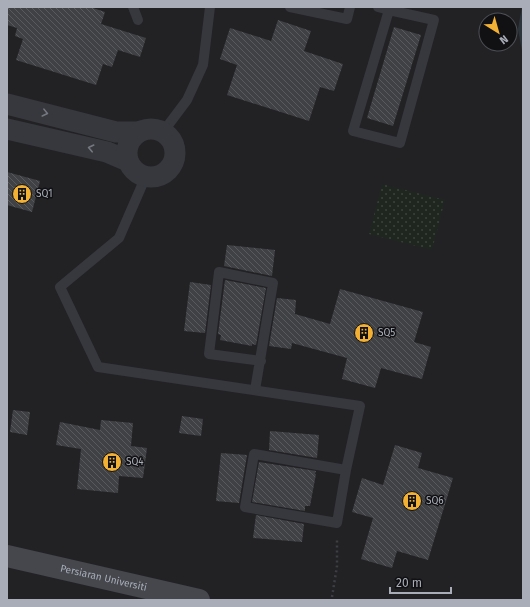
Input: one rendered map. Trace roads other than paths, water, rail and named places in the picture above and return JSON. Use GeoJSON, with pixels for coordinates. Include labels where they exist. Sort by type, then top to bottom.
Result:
{"type":"FeatureCollection","features":[{"type":"Feature","properties":{"kind":"street"},"geometry":{"type":"LineString","coordinates":[[7,104],[116,132],[139,132]]}},
{"type":"Feature","properties":{"kind":"street"},"geometry":{"type":"LineString","coordinates":[[7,128],[107,152],[128,161]]}},
{"type":"Feature","properties":{"kind":"street"},"geometry":{"type":"LineString","coordinates":[[147,129],[155,129],[163,132],[169,137],[173,144],[173,161],[169,168],[162,173],[154,176],[146,176],[138,173],[132,168],[128,161],[128,144],[132,137],[139,132],[147,129]]}},
{"type":"Feature","properties":{"kind":"street","name":"Persiaran Universiti"},"geometry":{"type":"LineString","coordinates":[[7,556],[199,600]]}},
{"type":"Feature","properties":{"kind":"lane"},"geometry":{"type":"LineString","coordinates":[[133,7],[138,20]]}},
{"type":"Feature","properties":{"kind":"lane"},"geometry":{"type":"LineString","coordinates":[[163,132],[187,100],[202,65],[210,7]]}},
{"type":"Feature","properties":{"kind":"lane"},"geometry":{"type":"LineString","coordinates":[[290,7],[347,19],[350,7]]}},
{"type":"Feature","properties":{"kind":"lane"},"geometry":{"type":"LineString","coordinates":[[378,7],[434,20],[400,143],[353,131],[389,10]]}},
{"type":"Feature","properties":{"kind":"lane"},"geometry":{"type":"LineString","coordinates":[[146,176],[119,238],[60,287],[98,367],[360,406],[346,470],[337,523],[245,507],[254,454],[346,470]]}},
{"type":"Feature","properties":{"kind":"lane"},"geometry":{"type":"LineString","coordinates":[[255,390],[261,361],[273,283],[219,272],[210,354],[261,361]]}},
{"type":"Feature","properties":{"kind":"water"},"geometry":{"type":"Polygon","coordinates":[[[523,7],[523,56],[518,29],[523,7]]]}},
{"type":"Feature","properties":{"kind":"place","name":"SQ1"},"geometry":{"type":"Point","coordinates":[22,194]}},
{"type":"Feature","properties":{"kind":"place","name":"SQ5"},"geometry":{"type":"Point","coordinates":[364,333]}},
{"type":"Feature","properties":{"kind":"place","name":"SQ4"},"geometry":{"type":"Point","coordinates":[112,462]}},
{"type":"Feature","properties":{"kind":"place","name":"SQ6"},"geometry":{"type":"Point","coordinates":[412,501]}}]}
